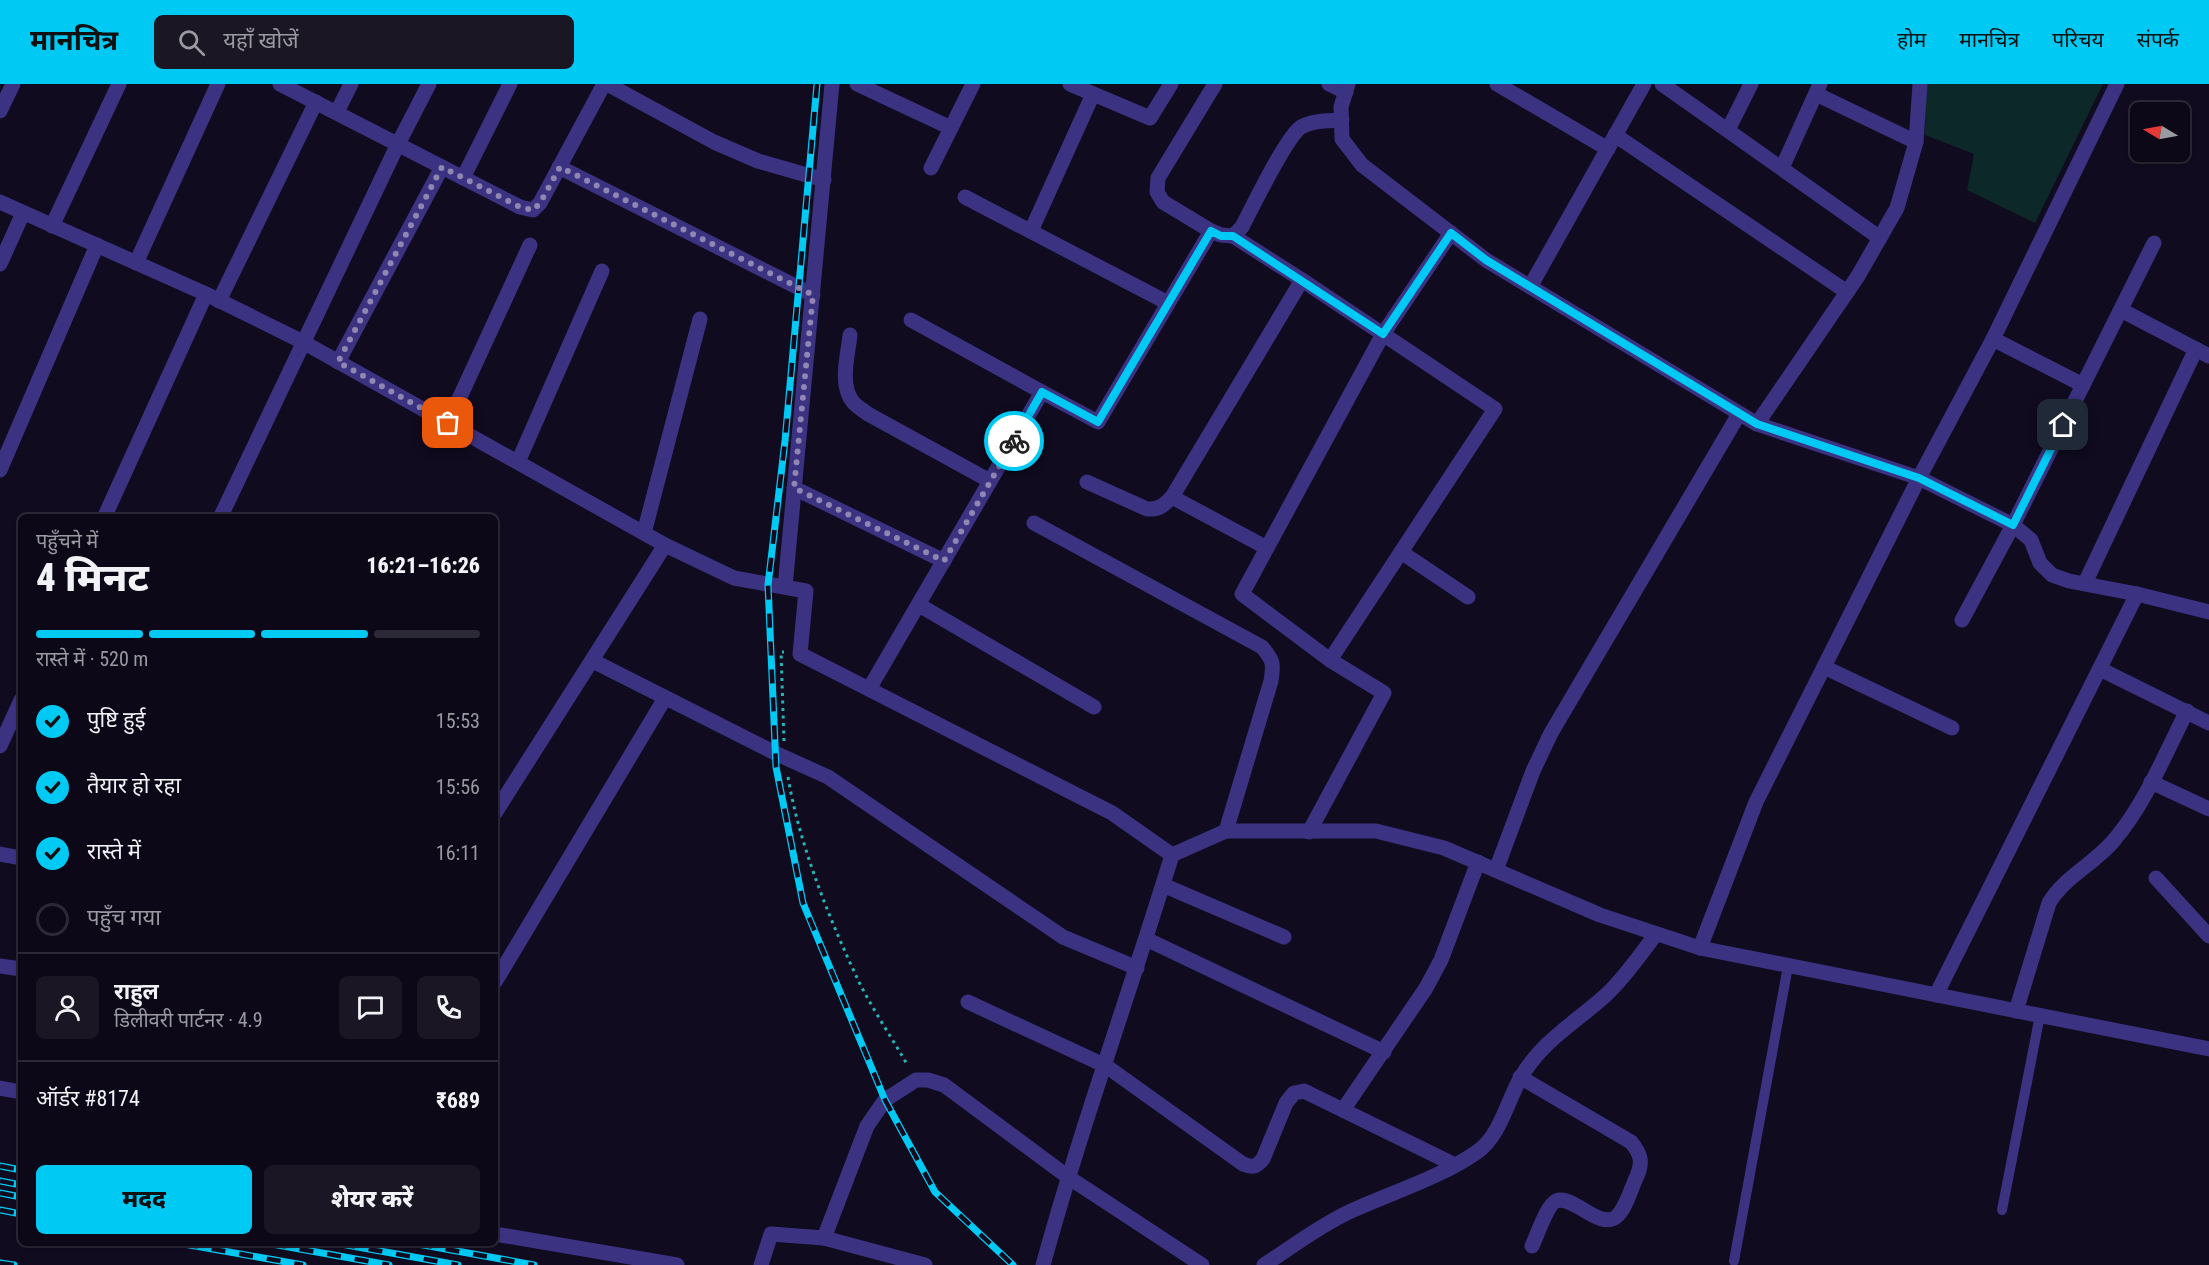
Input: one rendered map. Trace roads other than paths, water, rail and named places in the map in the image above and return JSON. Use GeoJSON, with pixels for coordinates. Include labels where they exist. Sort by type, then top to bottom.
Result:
{"type":"FeatureCollection","features":[{"type":"Feature","properties":{"kind":"street"},"geometry":{"type":"LineString","coordinates":[[0,111],[13,84]]}},
{"type":"Feature","properties":{"kind":"street"},"geometry":{"type":"LineString","coordinates":[[52,225],[119,84]]}},
{"type":"Feature","properties":{"kind":"street"},"geometry":{"type":"LineString","coordinates":[[136,263],[218,84]]}},
{"type":"Feature","properties":{"kind":"street"},"geometry":{"type":"LineString","coordinates":[[280,84],[520,207],[533,210],[540,203],[606,84],[714,142],[758,161],[824,180]]}},
{"type":"Feature","properties":{"kind":"street"},"geometry":{"type":"LineString","coordinates":[[337,112],[351,84]]}},
{"type":"Feature","properties":{"kind":"street"},"geometry":{"type":"LineString","coordinates":[[222,514],[398,144],[429,84]]}},
{"type":"Feature","properties":{"kind":"street"},"geometry":{"type":"LineString","coordinates":[[463,178],[510,84]]}},
{"type":"Feature","properties":{"kind":"street"},"geometry":{"type":"LineString","coordinates":[[785,587],[832,84]]}},
{"type":"Feature","properties":{"kind":"street"},"geometry":{"type":"LineString","coordinates":[[857,84],[951,128]]}},
{"type":"Feature","properties":{"kind":"street"},"geometry":{"type":"LineString","coordinates":[[931,168],[973,84]]}},
{"type":"Feature","properties":{"kind":"street"},"geometry":{"type":"LineString","coordinates":[[1070,84],[1150,118],[1171,84]]}},
{"type":"Feature","properties":{"kind":"street"},"geometry":{"type":"LineString","coordinates":[[1215,84],[1158,178],[1157,192],[1163,202],[1221,236],[1233,236],[1495,409],[1330,660]]}},
{"type":"Feature","properties":{"kind":"street"},"geometry":{"type":"LineString","coordinates":[[1329,84],[1347,88],[1341,107],[1342,139],[1362,165],[1486,260],[1739,414],[1757,424],[1919,478],[2013,525],[2031,540],[2040,563],[2052,575],[2069,581],[2085,582],[2209,612]]}},
{"type":"Feature","properties":{"kind":"street"},"geometry":{"type":"LineString","coordinates":[[1497,84],[1611,142],[1847,292]]}},
{"type":"Feature","properties":{"kind":"street"},"geometry":{"type":"LineString","coordinates":[[1530,287],[1644,84]]}},
{"type":"Feature","properties":{"kind":"street"},"geometry":{"type":"LineString","coordinates":[[1662,84],[1880,238]]}},
{"type":"Feature","properties":{"kind":"street"},"geometry":{"type":"LineString","coordinates":[[1728,130],[1751,84]]}},
{"type":"Feature","properties":{"kind":"street"},"geometry":{"type":"LineString","coordinates":[[1757,424],[1847,292],[1897,208],[1916,142],[1920,84]]}},
{"type":"Feature","properties":{"kind":"street"},"geometry":{"type":"LineString","coordinates":[[1700,948],[1756,802],[1919,478],[1993,339],[2117,84]]}},
{"type":"Feature","properties":{"kind":"street"},"geometry":{"type":"LineString","coordinates":[[1782,168],[1818,89],[1916,142]]}},
{"type":"Feature","properties":{"kind":"street"},"geometry":{"type":"LineString","coordinates":[[1031,231],[1093,94]]}},
{"type":"Feature","properties":{"kind":"street"},"geometry":{"type":"LineString","coordinates":[[106,514],[213,297],[316,102]]}},
{"type":"Feature","properties":{"kind":"street"},"geometry":{"type":"LineString","coordinates":[[1233,236],[1242,227],[1289,141],[1300,128],[1315,122],[1342,120]]}},
{"type":"Feature","properties":{"kind":"street"},"geometry":{"type":"LineString","coordinates":[[338,362],[442,167]]}},
{"type":"Feature","properties":{"kind":"street"},"geometry":{"type":"LineString","coordinates":[[560,167],[813,295]]}},
{"type":"Feature","properties":{"kind":"street"},"geometry":{"type":"LineString","coordinates":[[965,197],[1168,303]]}},
{"type":"Feature","properties":{"kind":"street"},"geometry":{"type":"LineString","coordinates":[[0,202],[213,297],[303,342],[644,533],[734,578],[806,591],[800,654],[1112,813],[1172,855]]}},
{"type":"Feature","properties":{"kind":"street"},"geometry":{"type":"LineString","coordinates":[[0,264],[23,213]]}},
{"type":"Feature","properties":{"kind":"street"},"geometry":{"type":"LineString","coordinates":[[912,320],[1098,422],[1211,231]]}},
{"type":"Feature","properties":{"kind":"street"},"geometry":{"type":"LineString","coordinates":[[1309,832],[1384,693],[1330,660],[1242,594],[1383,334],[1451,233]]}},
{"type":"Feature","properties":{"kind":"street"},"geometry":{"type":"LineString","coordinates":[[1962,620],[2013,525],[2154,243]]}},
{"type":"Feature","properties":{"kind":"street"},"geometry":{"type":"LineString","coordinates":[[0,470],[97,245]]}},
{"type":"Feature","properties":{"kind":"street"},"geometry":{"type":"LineString","coordinates":[[448,423],[530,245]]}},
{"type":"Feature","properties":{"kind":"street"},"geometry":{"type":"LineString","coordinates":[[518,462],[602,271]]}},
{"type":"Feature","properties":{"kind":"street"},"geometry":{"type":"LineString","coordinates":[[1087,482],[1147,509],[1155,510],[1164,505],[1172,497],[1302,280]]}},
{"type":"Feature","properties":{"kind":"street"},"geometry":{"type":"LineString","coordinates":[[2085,582],[2203,352],[2121,310]]}},
{"type":"Feature","properties":{"kind":"street"},"geometry":{"type":"LineString","coordinates":[[644,533],[700,320]]}},
{"type":"Feature","properties":{"kind":"street"},"geometry":{"type":"LineString","coordinates":[[850,335],[845,377],[847,390],[853,402],[868,414],[990,481]]}},
{"type":"Feature","properties":{"kind":"street"},"geometry":{"type":"LineString","coordinates":[[1993,339],[2083,386]]}},
{"type":"Feature","properties":{"kind":"street"},"geometry":{"type":"LineString","coordinates":[[870,689],[1042,392]]}},
{"type":"Feature","properties":{"kind":"street"},"geometry":{"type":"LineString","coordinates":[[1496,870],[1533,771],[1551,734],[1739,414]]}},
{"type":"Feature","properties":{"kind":"street"},"geometry":{"type":"LineString","coordinates":[[794,488],[944,561]]}},
{"type":"Feature","properties":{"kind":"street"},"geometry":{"type":"LineString","coordinates":[[1172,497],[1266,548]]}},
{"type":"Feature","properties":{"kind":"street"},"geometry":{"type":"LineString","coordinates":[[1034,524],[1262,647],[1270,657],[1274,666],[1271,681],[1226,831]]}},
{"type":"Feature","properties":{"kind":"street"},"geometry":{"type":"LineString","coordinates":[[498,808],[666,545]]}},
{"type":"Feature","properties":{"kind":"street"},"geometry":{"type":"LineString","coordinates":[[1401,552],[1468,597]]}},
{"type":"Feature","properties":{"kind":"street"},"geometry":{"type":"LineString","coordinates":[[1936,995],[2137,594]]}},
{"type":"Feature","properties":{"kind":"street"},"geometry":{"type":"LineString","coordinates":[[919,605],[1094,707]]}},
{"type":"Feature","properties":{"kind":"street"},"geometry":{"type":"LineString","coordinates":[[593,661],[784,758],[828,777],[1063,937],[1137,968]]}},
{"type":"Feature","properties":{"kind":"street"},"geometry":{"type":"LineString","coordinates":[[1824,667],[1953,728]]}},
{"type":"Feature","properties":{"kind":"street"},"geometry":{"type":"LineString","coordinates":[[2100,669],[2209,723]]}},
{"type":"Feature","properties":{"kind":"street"},"geometry":{"type":"LineString","coordinates":[[498,977],[665,698]]}},
{"type":"Feature","properties":{"kind":"street"},"geometry":{"type":"LineString","coordinates":[[0,746],[18,707]]}},
{"type":"Feature","properties":{"kind":"street"},"geometry":{"type":"LineString","coordinates":[[2016,1011],[2049,903],[2055,891],[2098,858],[2128,822],[2187,711]]}},
{"type":"Feature","properties":{"kind":"street"},"geometry":{"type":"LineString","coordinates":[[2151,782],[2209,809]]}},
{"type":"Feature","properties":{"kind":"street"},"geometry":{"type":"LineString","coordinates":[[1044,1265],[1068,1177],[1106,1066],[1172,855],[1226,831],[1376,831],[1444,848],[1600,915],[1700,948],[2209,1049]]}},
{"type":"Feature","properties":{"kind":"street"},"geometry":{"type":"LineString","coordinates":[[0,854],[18,857]]}},
{"type":"Feature","properties":{"kind":"street"},"geometry":{"type":"LineString","coordinates":[[1343,1110],[1412,1013],[1441,960],[1478,862]]}},
{"type":"Feature","properties":{"kind":"street"},"geometry":{"type":"LineString","coordinates":[[2156,878],[2209,936]]}},
{"type":"Feature","properties":{"kind":"street"},"geometry":{"type":"LineString","coordinates":[[1163,885],[1284,937]]}},
{"type":"Feature","properties":{"kind":"street"},"geometry":{"type":"LineString","coordinates":[[1264,1265],[1348,1213],[1455,1165],[1478,1151],[1494,1134],[1520,1077],[1537,1054],[1623,977],[1656,934]]}},
{"type":"Feature","properties":{"kind":"street"},"geometry":{"type":"LineString","coordinates":[[1146,939],[1384,1052]]}},
{"type":"Feature","properties":{"kind":"street"},"geometry":{"type":"LineString","coordinates":[[0,966],[18,969]]}},
{"type":"Feature","properties":{"kind":"street"},"geometry":{"type":"LineString","coordinates":[[968,1002],[1106,1066],[1251,1167],[1257,1166],[1263,1159],[1286,1103],[1294,1093],[1304,1091],[1455,1165]]}},
{"type":"Feature","properties":{"kind":"street"},"geometry":{"type":"LineString","coordinates":[[1520,1077],[1632,1142],[1641,1159],[1640,1168],[1621,1211],[1615,1218],[1607,1220],[1598,1217],[1566,1201],[1553,1202],[1532,1246]]}},
{"type":"Feature","properties":{"kind":"street"},"geometry":{"type":"LineString","coordinates":[[824,1238],[867,1126],[885,1100],[916,1080],[928,1080],[944,1084],[1068,1177],[1202,1265]]}},
{"type":"Feature","properties":{"kind":"street"},"geometry":{"type":"LineString","coordinates":[[0,1088],[18,1091]]}},
{"type":"Feature","properties":{"kind":"street"},"geometry":{"type":"LineString","coordinates":[[761,1265],[771,1234],[824,1238],[925,1265]]}},
{"type":"Feature","properties":{"kind":"street"},"geometry":{"type":"LineString","coordinates":[[498,1235],[676,1265]]}},
{"type":"Feature","properties":{"kind":"lane"},"geometry":{"type":"LineString","coordinates":[[1734,1261],[1788,966]]}},
{"type":"Feature","properties":{"kind":"lane"},"geometry":{"type":"LineString","coordinates":[[2002,1210],[2040,1015]]}},
{"type":"Feature","properties":{"kind":"railway"},"geometry":{"type":"LineString","coordinates":[[817,84],[785,441],[768,585],[776,767],[803,903],[885,1100],[935,1192],[1013,1265]]}},
{"type":"Feature","properties":{"kind":"railway"},"geometry":{"type":"LineString","coordinates":[[0,1166],[18,1169]]}},
{"type":"Feature","properties":{"kind":"railway"},"geometry":{"type":"LineString","coordinates":[[0,1181],[18,1184]]}},
{"type":"Feature","properties":{"kind":"railway"},"geometry":{"type":"LineString","coordinates":[[0,1193],[18,1196]]}},
{"type":"Feature","properties":{"kind":"railway"},"geometry":{"type":"LineString","coordinates":[[0,1210],[18,1213]]}},
{"type":"Feature","properties":{"kind":"railway"},"geometry":{"type":"LineString","coordinates":[[195,1246],[303,1265]]}},
{"type":"Feature","properties":{"kind":"railway"},"geometry":{"type":"LineString","coordinates":[[283,1246],[389,1265]]}},
{"type":"Feature","properties":{"kind":"railway"},"geometry":{"type":"LineString","coordinates":[[352,1246],[458,1265]]}},
{"type":"Feature","properties":{"kind":"railway"},"geometry":{"type":"LineString","coordinates":[[429,1246],[534,1265]]}},
{"type":"Feature","properties":{"kind":"railway"},"geometry":{"type":"LineString","coordinates":[[0,1263],[14,1265]]}}]}
